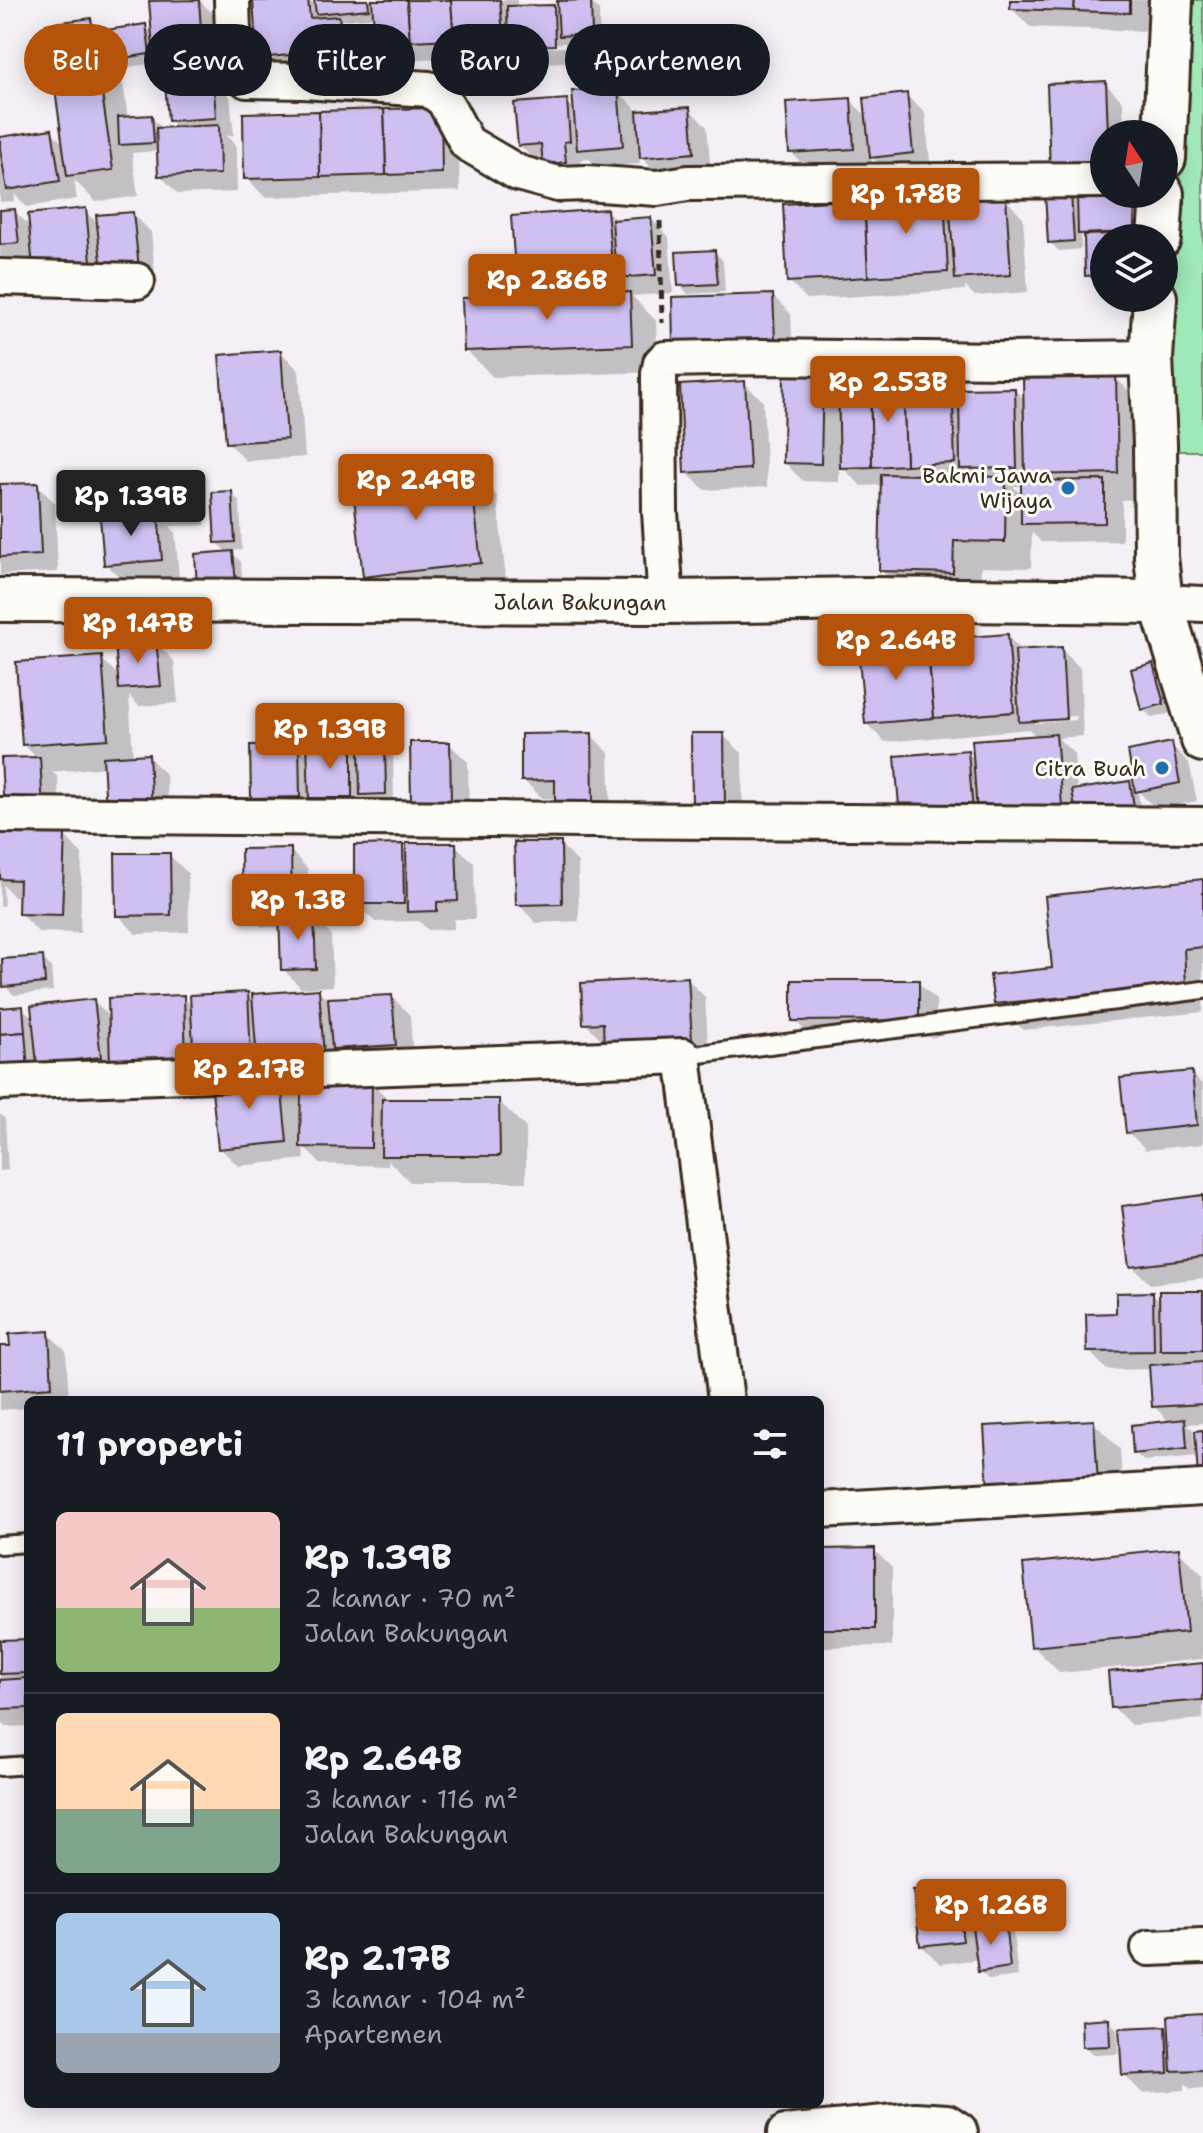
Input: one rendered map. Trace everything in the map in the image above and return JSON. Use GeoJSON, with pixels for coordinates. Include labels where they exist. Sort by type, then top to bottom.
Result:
{"type":"FeatureCollection","features":[{"type":"Feature","properties":{"kind":"street"},"geometry":{"type":"LineString","coordinates":[[232,0],[239,73],[247,80],[429,89],[444,100],[467,143],[518,173],[558,184],[657,188],[688,183],[1090,180]]}},
{"type":"Feature","properties":{"kind":"street"},"geometry":{"type":"LineString","coordinates":[[1166,120],[1171,0]]}},
{"type":"Feature","properties":{"kind":"street"},"geometry":{"type":"LineString","coordinates":[[0,277],[137,281]]}},
{"type":"Feature","properties":{"kind":"street"},"geometry":{"type":"LineString","coordinates":[[1154,312],[1151,358],[1156,545],[1161,602],[1203,740]]}},
{"type":"Feature","properties":{"kind":"street"},"geometry":{"type":"LineString","coordinates":[[666,602],[660,512],[659,387],[661,363],[665,359],[1151,358]]}},
{"type":"Feature","properties":{"kind":"street","name":"Jalan Bakungan"},"geometry":{"type":"LineString","coordinates":[[0,600],[666,602],[868,599],[1161,602]]}},
{"type":"Feature","properties":{"kind":"street"},"geometry":{"type":"LineString","coordinates":[[1161,602],[1203,604]]}},
{"type":"Feature","properties":{"kind":"street"},"geometry":{"type":"LineString","coordinates":[[0,815],[1203,825]]}},
{"type":"Feature","properties":{"kind":"street"},"geometry":{"type":"LineString","coordinates":[[0,1082],[683,1056],[726,1396]]}},
{"type":"Feature","properties":{"kind":"street"},"geometry":{"type":"LineString","coordinates":[[824,1510],[1203,1488]]}},
{"type":"Feature","properties":{"kind":"street"},"geometry":{"type":"LineString","coordinates":[[1149,1948],[1203,1946]]}},
{"type":"Feature","properties":{"kind":"street"},"geometry":{"type":"LineString","coordinates":[[785,2133],[915,2120],[947,2122],[960,2133]]}},
{"type":"Feature","properties":{"kind":"lane"},"geometry":{"type":"LineString","coordinates":[[683,1056],[1203,990]]}},
{"type":"Feature","properties":{"kind":"lane"},"geometry":{"type":"LineString","coordinates":[[0,1545],[24,1543]]}},
{"type":"Feature","properties":{"kind":"lane"},"geometry":{"type":"LineString","coordinates":[[0,1767],[24,1765]]}},
{"type":"Feature","properties":{"kind":"path"},"geometry":{"type":"LineString","coordinates":[[657,188],[662,336]]}},
{"type":"Feature","properties":{"kind":"green space"},"geometry":{"type":"Polygon","coordinates":[[[1161,0],[1203,0],[1203,451],[1143,451],[1162,312],[1178,312],[1178,224],[1163,224],[1163,208],[1178,208],[1178,120],[1162,120],[1161,0]]]}},
{"type":"Feature","properties":{"kind":"building"},"geometry":{"type":"Polygon","coordinates":[[[199,0],[201,24],[151,24],[149,1],[199,0]]]}},
{"type":"Feature","properties":{"kind":"building"},"geometry":{"type":"Polygon","coordinates":[[[308,0],[310,18],[339,16],[340,24],[288,24],[288,55],[272,57],[272,24],[255,24],[253,1],[308,0]]]}},
{"type":"Feature","properties":{"kind":"building"},"geometry":{"type":"Polygon","coordinates":[[[314,0],[368,0],[369,9],[316,14],[314,0]]]}},
{"type":"Feature","properties":{"kind":"building"},"geometry":{"type":"Polygon","coordinates":[[[372,0],[407,0],[409,24],[374,24],[372,0]]]}},
{"type":"Feature","properties":{"kind":"building"},"geometry":{"type":"Polygon","coordinates":[[[407,0],[451,0],[453,24],[431,24],[431,40],[415,41],[415,24],[409,24],[407,0]]]}},
{"type":"Feature","properties":{"kind":"building"},"geometry":{"type":"Polygon","coordinates":[[[451,0],[500,0],[502,24],[453,24],[451,0]]]}},
{"type":"Feature","properties":{"kind":"building"},"geometry":{"type":"Polygon","coordinates":[[[591,0],[592,24],[565,24],[565,36],[559,36],[557,1],[591,0]]]}},
{"type":"Feature","properties":{"kind":"building"},"geometry":{"type":"Polygon","coordinates":[[[1010,0],[1075,0],[1074,11],[1010,9],[1010,0]]]}},
{"type":"Feature","properties":{"kind":"building"},"geometry":{"type":"Polygon","coordinates":[[[1075,0],[1130,0],[1130,13],[1074,11],[1075,0]]]}},
{"type":"Feature","properties":{"kind":"building"},"geometry":{"type":"Polygon","coordinates":[[[554,5],[555,45],[549,45],[549,24],[507,24],[507,6],[554,5]]]}},
{"type":"Feature","properties":{"kind":"building"},"geometry":{"type":"Polygon","coordinates":[[[91,18],[92,24],[46,24],[91,18]]]}},
{"type":"Feature","properties":{"kind":"building"},"geometry":{"type":"Polygon","coordinates":[[[144,24],[144,55],[128,57],[128,27],[144,24]]]}},
{"type":"Feature","properties":{"kind":"building"},"geometry":{"type":"Polygon","coordinates":[[[1106,81],[1107,120],[1090,120],[1090,171],[1050,172],[1047,84],[1106,81]]]}},
{"type":"Feature","properties":{"kind":"building"},"geometry":{"type":"Polygon","coordinates":[[[907,93],[913,153],[870,158],[864,98],[907,93]]]}},
{"type":"Feature","properties":{"kind":"building"},"geometry":{"type":"Polygon","coordinates":[[[56,96],[102,96],[113,170],[67,176],[56,96]]]}},
{"type":"Feature","properties":{"kind":"building"},"geometry":{"type":"Polygon","coordinates":[[[166,96],[214,96],[216,118],[168,121],[166,96]]]}},
{"type":"Feature","properties":{"kind":"building"},"geometry":{"type":"Polygon","coordinates":[[[572,96],[619,96],[623,146],[577,150],[572,96]]]}},
{"type":"Feature","properties":{"kind":"building"},"geometry":{"type":"Polygon","coordinates":[[[851,98],[854,149],[789,153],[786,102],[851,98]]]}},
{"type":"Feature","properties":{"kind":"building"},"geometry":{"type":"Polygon","coordinates":[[[567,99],[570,141],[564,142],[566,162],[543,165],[541,144],[518,146],[514,103],[567,99]]]}},
{"type":"Feature","properties":{"kind":"building"},"geometry":{"type":"Polygon","coordinates":[[[690,107],[694,153],[640,158],[637,111],[690,107]]]}},
{"type":"Feature","properties":{"kind":"building"},"geometry":{"type":"Polygon","coordinates":[[[441,108],[442,173],[386,175],[384,109],[441,108]]]}},
{"type":"Feature","properties":{"kind":"building"},"geometry":{"type":"Polygon","coordinates":[[[384,109],[386,175],[320,177],[319,111],[384,109]]]}},
{"type":"Feature","properties":{"kind":"building"},"geometry":{"type":"Polygon","coordinates":[[[319,111],[320,177],[244,179],[243,113],[319,111]]]}},
{"type":"Feature","properties":{"kind":"building"},"geometry":{"type":"Polygon","coordinates":[[[152,115],[154,143],[119,145],[118,117],[152,115]]]}},
{"type":"Feature","properties":{"kind":"building"},"geometry":{"type":"Polygon","coordinates":[[[219,125],[220,174],[158,176],[156,128],[219,125]]]}},
{"type":"Feature","properties":{"kind":"building"},"geometry":{"type":"Polygon","coordinates":[[[52,129],[60,181],[7,190],[0,137],[52,129]]]}},
{"type":"Feature","properties":{"kind":"building"},"geometry":{"type":"Polygon","coordinates":[[[1071,193],[1074,241],[1048,243],[1045,194],[1071,193]]]}},
{"type":"Feature","properties":{"kind":"building"},"geometry":{"type":"Polygon","coordinates":[[[944,195],[948,272],[868,277],[864,199],[944,195]]]}},
{"type":"Feature","properties":{"kind":"building"},"geometry":{"type":"Polygon","coordinates":[[[1077,195],[1090,195],[1090,208],[1134,208],[1135,224],[1090,224],[1090,234],[1078,234],[1077,195]]]}},
{"type":"Feature","properties":{"kind":"building"},"geometry":{"type":"Polygon","coordinates":[[[1006,197],[1011,275],[955,279],[949,200],[1006,197]]]}},
{"type":"Feature","properties":{"kind":"building"},"geometry":{"type":"Polygon","coordinates":[[[864,199],[868,277],[787,282],[783,204],[864,199]]]}},
{"type":"Feature","properties":{"kind":"building"},"geometry":{"type":"Polygon","coordinates":[[[86,208],[91,262],[33,268],[28,214],[86,208]]]}},
{"type":"Feature","properties":{"kind":"building"},"geometry":{"type":"Polygon","coordinates":[[[15,209],[19,243],[0,245],[0,210],[15,209]]]}},
{"type":"Feature","properties":{"kind":"building"},"geometry":{"type":"Polygon","coordinates":[[[607,209],[613,275],[516,283],[511,216],[607,209]]]}},
{"type":"Feature","properties":{"kind":"building"},"geometry":{"type":"Polygon","coordinates":[[[133,212],[139,268],[102,271],[96,215],[133,212]]]}},
{"type":"Feature","properties":{"kind":"building"},"geometry":{"type":"Polygon","coordinates":[[[651,217],[656,275],[616,278],[612,220],[651,217]]]}},
{"type":"Feature","properties":{"kind":"building"},"geometry":{"type":"Polygon","coordinates":[[[1084,235],[1090,235],[1090,276],[1085,276],[1084,235]]]}},
{"type":"Feature","properties":{"kind":"building"},"geometry":{"type":"Polygon","coordinates":[[[715,250],[718,284],[678,286],[676,252],[715,250]]]}},
{"type":"Feature","properties":{"kind":"building"},"geometry":{"type":"Polygon","coordinates":[[[630,292],[632,345],[464,351],[462,298],[630,292]]]}},
{"type":"Feature","properties":{"kind":"building"},"geometry":{"type":"Polygon","coordinates":[[[773,294],[775,340],[673,344],[672,297],[773,294]]]}},
{"type":"Feature","properties":{"kind":"building"},"geometry":{"type":"Polygon","coordinates":[[[281,350],[287,439],[226,443],[219,355],[281,350]]]}},
{"type":"Feature","properties":{"kind":"building"},"geometry":{"type":"Polygon","coordinates":[[[784,370],[823,370],[821,464],[783,463],[784,370]]]}},
{"type":"Feature","properties":{"kind":"building"},"geometry":{"type":"Polygon","coordinates":[[[1116,376],[1118,473],[1025,475],[1023,377],[1116,376]]]}},
{"type":"Feature","properties":{"kind":"building"},"geometry":{"type":"Polygon","coordinates":[[[952,379],[955,463],[906,465],[903,382],[952,379]]]}},
{"type":"Feature","properties":{"kind":"building"},"geometry":{"type":"Polygon","coordinates":[[[745,381],[750,469],[684,473],[680,385],[745,381]]]}},
{"type":"Feature","properties":{"kind":"building"},"geometry":{"type":"Polygon","coordinates":[[[903,382],[906,465],[872,467],[870,383],[903,382]]]}},
{"type":"Feature","properties":{"kind":"building"},"geometry":{"type":"Polygon","coordinates":[[[870,383],[872,467],[840,468],[838,385],[870,383]]]}},
{"type":"Feature","properties":{"kind":"building"},"geometry":{"type":"Polygon","coordinates":[[[1015,388],[1017,468],[960,469],[959,389],[1015,388]]]}},
{"type":"Feature","properties":{"kind":"building"},"geometry":{"type":"Polygon","coordinates":[[[470,467],[481,563],[363,577],[352,480],[470,467]]]}},
{"type":"Feature","properties":{"kind":"building"},"geometry":{"type":"Polygon","coordinates":[[[881,474],[1006,477],[1005,542],[954,541],[953,573],[879,571],[881,474]]]}},
{"type":"Feature","properties":{"kind":"building"},"geometry":{"type":"Polygon","coordinates":[[[187,479],[188,507],[94,511],[92,483],[187,479]]]}},
{"type":"Feature","properties":{"kind":"building"},"geometry":{"type":"Polygon","coordinates":[[[1105,480],[1105,523],[1021,524],[1021,481],[1105,480]]]}},
{"type":"Feature","properties":{"kind":"building"},"geometry":{"type":"Polygon","coordinates":[[[38,483],[41,555],[0,557],[0,484],[38,483]]]}},
{"type":"Feature","properties":{"kind":"building"},"geometry":{"type":"Polygon","coordinates":[[[232,491],[235,542],[215,543],[212,492],[232,491]]]}},
{"type":"Feature","properties":{"kind":"building"},"geometry":{"type":"Polygon","coordinates":[[[158,511],[162,560],[104,565],[100,517],[158,511]]]}},
{"type":"Feature","properties":{"kind":"building"},"geometry":{"type":"Polygon","coordinates":[[[233,551],[236,584],[197,587],[195,554],[233,551]]]}},
{"type":"Feature","properties":{"kind":"building"},"geometry":{"type":"Polygon","coordinates":[[[1008,634],[1014,712],[934,718],[927,640],[1008,634]]]}},
{"type":"Feature","properties":{"kind":"building"},"geometry":{"type":"Polygon","coordinates":[[[156,640],[161,686],[119,689],[115,644],[156,640]]]}},
{"type":"Feature","properties":{"kind":"building"},"geometry":{"type":"Polygon","coordinates":[[[927,640],[934,718],[865,724],[858,647],[927,640]]]}},
{"type":"Feature","properties":{"kind":"building"},"geometry":{"type":"Polygon","coordinates":[[[1062,647],[1066,719],[1019,722],[1015,650],[1062,647]]]}},
{"type":"Feature","properties":{"kind":"building"},"geometry":{"type":"Polygon","coordinates":[[[102,656],[108,739],[22,745],[16,662],[102,656]]]}},
{"type":"Feature","properties":{"kind":"building"},"geometry":{"type":"Polygon","coordinates":[[[1153,663],[1164,704],[1141,710],[1131,669],[1153,663]]]}},
{"type":"Feature","properties":{"kind":"building"},"geometry":{"type":"Polygon","coordinates":[[[592,733],[593,802],[555,803],[555,780],[521,781],[521,734],[592,733]]]}},
{"type":"Feature","properties":{"kind":"building"},"geometry":{"type":"Polygon","coordinates":[[[691,733],[724,733],[725,803],[692,804],[691,733]]]}},
{"type":"Feature","properties":{"kind":"building"},"geometry":{"type":"Polygon","coordinates":[[[1056,734],[1062,806],[977,813],[972,740],[1056,734]]]}},
{"type":"Feature","properties":{"kind":"building"},"geometry":{"type":"Polygon","coordinates":[[[410,742],[450,742],[451,802],[411,803],[410,742]]]}},
{"type":"Feature","properties":{"kind":"building"},"geometry":{"type":"Polygon","coordinates":[[[1172,742],[1180,783],[1135,792],[1128,751],[1172,742]]]}},
{"type":"Feature","properties":{"kind":"building"},"geometry":{"type":"Polygon","coordinates":[[[299,744],[300,797],[251,798],[250,745],[299,744]]]}},
{"type":"Feature","properties":{"kind":"building"},"geometry":{"type":"Polygon","coordinates":[[[352,744],[352,798],[309,798],[307,745],[352,744]]]}},
{"type":"Feature","properties":{"kind":"building"},"geometry":{"type":"Polygon","coordinates":[[[385,744],[386,794],[360,795],[359,745],[385,744]]]}},
{"type":"Feature","properties":{"kind":"building"},"geometry":{"type":"Polygon","coordinates":[[[968,750],[973,813],[900,819],[895,756],[968,750]]]}},
{"type":"Feature","properties":{"kind":"building"},"geometry":{"type":"Polygon","coordinates":[[[149,754],[152,810],[106,812],[103,757],[149,754]]]}},
{"type":"Feature","properties":{"kind":"building"},"geometry":{"type":"Polygon","coordinates":[[[40,757],[43,809],[4,812],[1,758],[40,757]]]}},
{"type":"Feature","properties":{"kind":"building"},"geometry":{"type":"Polygon","coordinates":[[[1130,781],[1134,807],[1076,815],[1072,790],[1130,781]]]}},
{"type":"Feature","properties":{"kind":"building"},"geometry":{"type":"Polygon","coordinates":[[[0,831],[65,833],[62,915],[18,914],[19,880],[0,879],[0,831]]]}},
{"type":"Feature","properties":{"kind":"building"},"geometry":{"type":"Polygon","coordinates":[[[514,842],[561,842],[562,904],[516,905],[514,842]]]}},
{"type":"Feature","properties":{"kind":"building"},"geometry":{"type":"Polygon","coordinates":[[[406,843],[456,843],[458,901],[437,902],[437,911],[407,912],[406,843]]]}},
{"type":"Feature","properties":{"kind":"building"},"geometry":{"type":"Polygon","coordinates":[[[403,844],[404,904],[354,904],[354,845],[403,844]]]}},
{"type":"Feature","properties":{"kind":"building"},"geometry":{"type":"Polygon","coordinates":[[[291,848],[292,909],[242,909],[241,849],[291,848]]]}},
{"type":"Feature","properties":{"kind":"building"},"geometry":{"type":"Polygon","coordinates":[[[115,853],[170,853],[171,915],[116,916],[115,853]]]}},
{"type":"Feature","properties":{"kind":"building"},"geometry":{"type":"Polygon","coordinates":[[[1203,879],[1203,947],[1184,949],[1186,985],[994,1004],[990,975],[1052,968],[1045,896],[1203,879]]]}},
{"type":"Feature","properties":{"kind":"building"},"geometry":{"type":"Polygon","coordinates":[[[314,914],[316,969],[281,970],[279,915],[314,914]]]}},
{"type":"Feature","properties":{"kind":"building"},"geometry":{"type":"Polygon","coordinates":[[[43,956],[45,983],[3,987],[2,959],[43,956]]]}},
{"type":"Feature","properties":{"kind":"building"},"geometry":{"type":"Polygon","coordinates":[[[688,977],[692,1041],[604,1046],[603,1023],[583,1024],[581,983],[688,977]]]}},
{"type":"Feature","properties":{"kind":"building"},"geometry":{"type":"Polygon","coordinates":[[[792,980],[919,980],[919,1020],[792,1021],[792,980]]]}},
{"type":"Feature","properties":{"kind":"building"},"geometry":{"type":"Polygon","coordinates":[[[319,989],[324,1056],[257,1061],[252,994],[319,989]]]}},
{"type":"Feature","properties":{"kind":"building"},"geometry":{"type":"Polygon","coordinates":[[[248,992],[251,1059],[194,1062],[190,995],[248,992]]]}},
{"type":"Feature","properties":{"kind":"building"},"geometry":{"type":"Polygon","coordinates":[[[184,995],[186,1062],[110,1065],[108,998],[184,995]]]}},
{"type":"Feature","properties":{"kind":"building"},"geometry":{"type":"Polygon","coordinates":[[[392,995],[396,1045],[332,1049],[328,998],[392,995]]]}},
{"type":"Feature","properties":{"kind":"building"},"geometry":{"type":"Polygon","coordinates":[[[94,999],[101,1057],[37,1064],[31,1006],[94,999]]]}},
{"type":"Feature","properties":{"kind":"building"},"geometry":{"type":"Polygon","coordinates":[[[23,1006],[25,1032],[0,1034],[0,1008],[23,1006]]]}},
{"type":"Feature","properties":{"kind":"building"},"geometry":{"type":"Polygon","coordinates":[[[25,1032],[28,1069],[0,1071],[0,1034],[25,1032]]]}},
{"type":"Feature","properties":{"kind":"building"},"geometry":{"type":"Polygon","coordinates":[[[1192,1071],[1197,1125],[1126,1133],[1120,1078],[1192,1071]]]}},
{"type":"Feature","properties":{"kind":"building"},"geometry":{"type":"Polygon","coordinates":[[[280,1073],[287,1142],[218,1149],[211,1080],[280,1073]]]}},
{"type":"Feature","properties":{"kind":"building"},"geometry":{"type":"Polygon","coordinates":[[[301,1079],[372,1080],[371,1148],[300,1147],[301,1079]]]}},
{"type":"Feature","properties":{"kind":"building"},"geometry":{"type":"Polygon","coordinates":[[[382,1099],[499,1099],[500,1156],[381,1156],[382,1099]]]}},
{"type":"Feature","properties":{"kind":"building"},"geometry":{"type":"Polygon","coordinates":[[[1203,1195],[1203,1258],[1130,1267],[1122,1206],[1203,1195]]]}},
{"type":"Feature","properties":{"kind":"building"},"geometry":{"type":"Polygon","coordinates":[[[1159,1291],[1203,1291],[1203,1350],[1160,1350],[1159,1291]]]}},
{"type":"Feature","properties":{"kind":"building"},"geometry":{"type":"Polygon","coordinates":[[[1153,1292],[1154,1351],[1087,1352],[1086,1314],[1116,1313],[1116,1293],[1153,1292]]]}},
{"type":"Feature","properties":{"kind":"building"},"geometry":{"type":"Polygon","coordinates":[[[49,1331],[52,1387],[0,1391],[0,1346],[10,1346],[9,1334],[49,1331]]]}},
{"type":"Feature","properties":{"kind":"building"},"geometry":{"type":"Polygon","coordinates":[[[1203,1361],[1203,1404],[1152,1407],[1149,1365],[1203,1361]]]}},
{"type":"Feature","properties":{"kind":"building"},"geometry":{"type":"Polygon","coordinates":[[[1185,1419],[1187,1448],[1133,1454],[1131,1425],[1185,1419]]]}},
{"type":"Feature","properties":{"kind":"building"},"geometry":{"type":"Polygon","coordinates":[[[1094,1420],[1098,1483],[988,1490],[984,1426],[1094,1420]]]}},
{"type":"Feature","properties":{"kind":"building"},"geometry":{"type":"Polygon","coordinates":[[[1203,1430],[1203,1477],[1198,1478],[1195,1431],[1203,1430]]]}},
{"type":"Feature","properties":{"kind":"building"},"geometry":{"type":"Polygon","coordinates":[[[875,1548],[875,1629],[824,1629],[824,1549],[875,1548]]]}},
{"type":"Feature","properties":{"kind":"building"},"geometry":{"type":"Polygon","coordinates":[[[1179,1548],[1187,1632],[1031,1647],[1023,1564],[1179,1548]]]}},
{"type":"Feature","properties":{"kind":"building"},"geometry":{"type":"Polygon","coordinates":[[[24,1639],[24,1673],[0,1674],[0,1640],[24,1639]]]}},
{"type":"Feature","properties":{"kind":"building"},"geometry":{"type":"Polygon","coordinates":[[[1203,1663],[1203,1700],[1111,1708],[1108,1672],[1203,1663]]]}},
{"type":"Feature","properties":{"kind":"building"},"geometry":{"type":"Polygon","coordinates":[[[24,1678],[24,1708],[0,1709],[0,1680],[24,1678]]]}},
{"type":"Feature","properties":{"kind":"building"},"geometry":{"type":"Polygon","coordinates":[[[956,1885],[963,1941],[920,1946],[913,1890],[956,1885]]]}},
{"type":"Feature","properties":{"kind":"building"},"geometry":{"type":"Polygon","coordinates":[[[1005,1922],[1010,1967],[978,1972],[972,1926],[1005,1922]]]}},
{"type":"Feature","properties":{"kind":"building"},"geometry":{"type":"Polygon","coordinates":[[[1203,2014],[1203,2070],[1171,2071],[1168,2016],[1203,2014]]]}},
{"type":"Feature","properties":{"kind":"building"},"geometry":{"type":"Polygon","coordinates":[[[1109,2018],[1110,2046],[1082,2047],[1081,2020],[1109,2018]]]}},
{"type":"Feature","properties":{"kind":"building"},"geometry":{"type":"Polygon","coordinates":[[[1166,2026],[1168,2073],[1122,2075],[1119,2028],[1166,2026]]]}},
{"type":"Feature","properties":{"kind":"place","name":"Bakmi Jawa Wijaya"},"geometry":{"type":"Point","coordinates":[1068,488]}},
{"type":"Feature","properties":{"kind":"place","name":"Citra Buah"},"geometry":{"type":"Point","coordinates":[1162,768]}}]}
